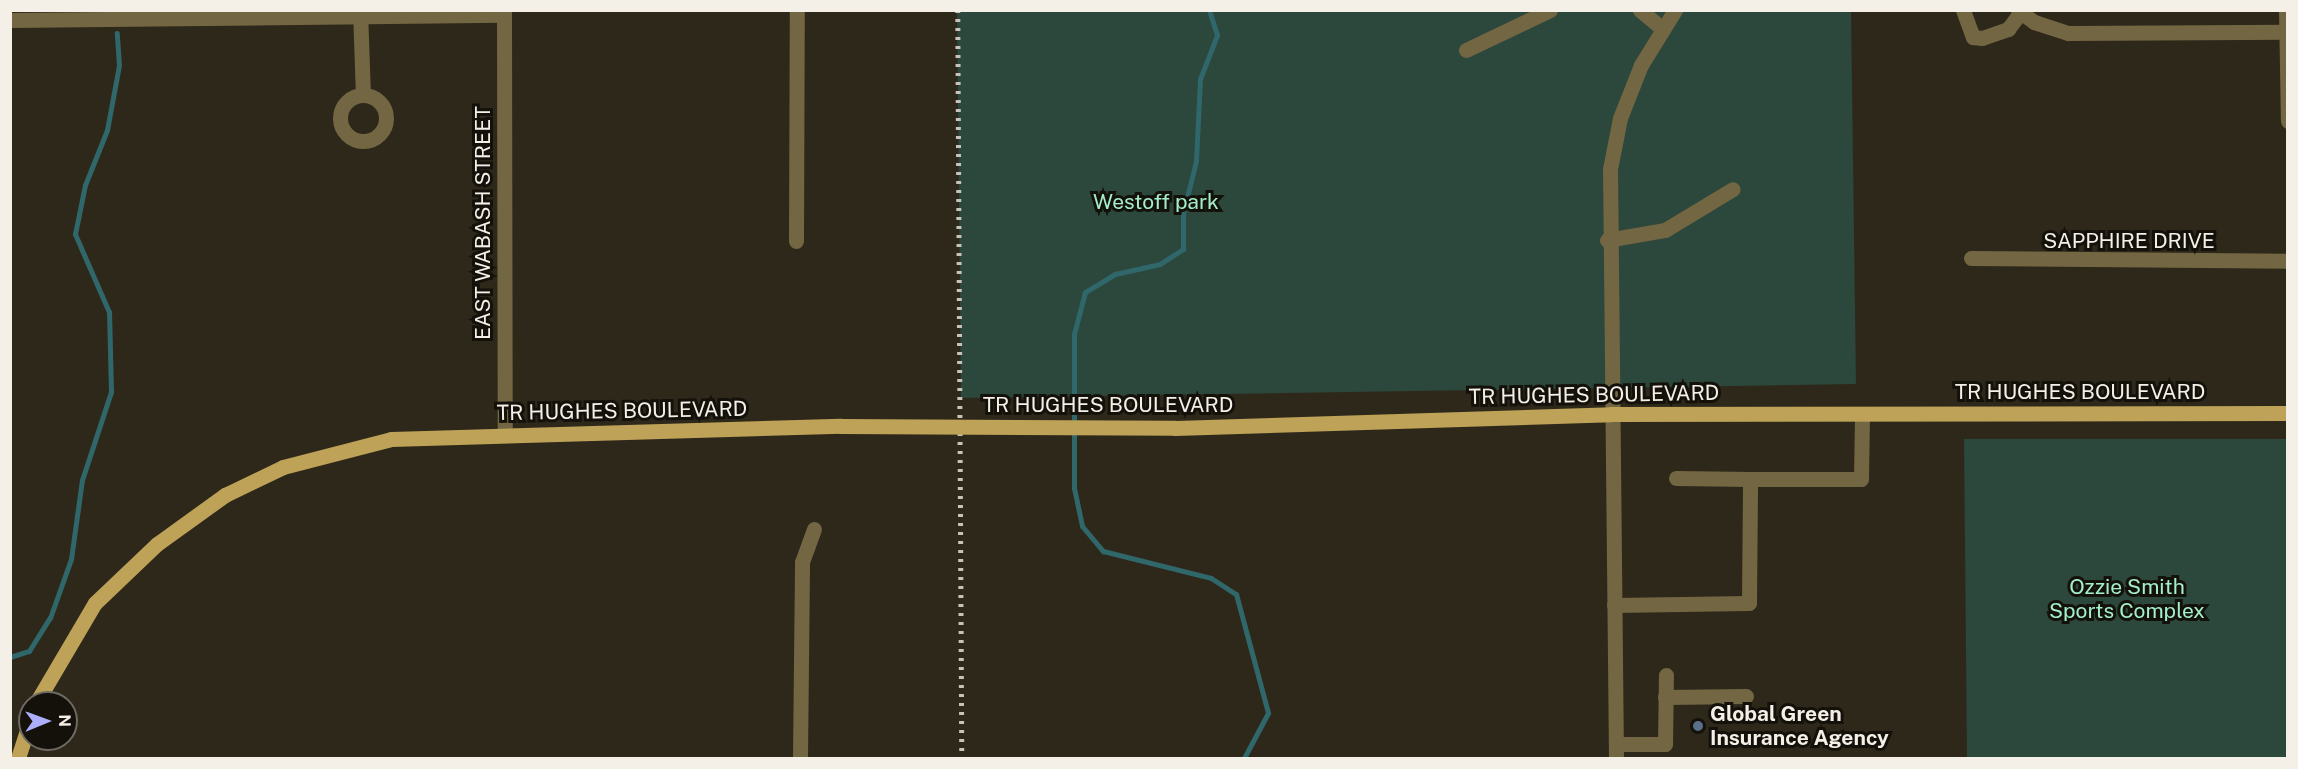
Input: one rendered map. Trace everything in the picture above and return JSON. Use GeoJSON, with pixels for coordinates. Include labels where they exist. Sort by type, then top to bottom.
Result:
{"type":"FeatureCollection","features":[{"type":"Feature","properties":{"kind":"main road","name":"TR HUGHES BOULEVARD"},"geometry":{"type":"LineString","coordinates":[[43,691],[95,603],[157,544],[225,495],[283,467],[391,439],[841,426],[1175,428],[1611,414],[2288,413]]}},
{"type":"Feature","properties":{"kind":"street"},"geometry":{"type":"LineString","coordinates":[[796,241],[797,10]]}},
{"type":"Feature","properties":{"kind":"street"},"geometry":{"type":"LineString","coordinates":[[1466,50],[1550,10]]}},
{"type":"Feature","properties":{"kind":"street"},"geometry":{"type":"LineString","coordinates":[[1640,10],[1663,28]]}},
{"type":"Feature","properties":{"kind":"street"},"geometry":{"type":"LineString","coordinates":[[1666,675],[1665,744],[1616,751],[1607,240],[1610,168],[1620,118],[1641,65],[1675,10]]}},
{"type":"Feature","properties":{"kind":"street"},"geometry":{"type":"LineString","coordinates":[[1963,10],[1973,37],[1982,38],[2008,29],[2019,12],[2068,33],[2287,32]]}},
{"type":"Feature","properties":{"kind":"street"},"geometry":{"type":"LineString","coordinates":[[2286,10],[2288,121]]}},
{"type":"Feature","properties":{"kind":"street"},"geometry":{"type":"LineString","coordinates":[[10,20],[504,13]]}},
{"type":"Feature","properties":{"kind":"street","name":"EAST WABASH STREET"},"geometry":{"type":"LineString","coordinates":[[504,13],[505,435]]}},
{"type":"Feature","properties":{"kind":"street"},"geometry":{"type":"LineString","coordinates":[[360,14],[363,94]]}},
{"type":"Feature","properties":{"kind":"street"},"geometry":{"type":"LineString","coordinates":[[1607,240],[1665,230],[1733,189]]}},
{"type":"Feature","properties":{"kind":"street","name":"SAPPHIRE DRIVE"},"geometry":{"type":"LineString","coordinates":[[1971,258],[2288,261]]}},
{"type":"Feature","properties":{"kind":"street"},"geometry":{"type":"LineString","coordinates":[[1676,478],[1862,479],[1862,414]]}},
{"type":"Feature","properties":{"kind":"street"},"geometry":{"type":"LineString","coordinates":[[1614,605],[1749,603],[1750,479]]}},
{"type":"Feature","properties":{"kind":"street"},"geometry":{"type":"LineString","coordinates":[[800,759],[802,562],[814,529]]}},
{"type":"Feature","properties":{"kind":"street"},"geometry":{"type":"LineString","coordinates":[[1665,697],[1746,696]]}},
{"type":"Feature","properties":{"kind":"green space","name":"Westoff park"},"geometry":{"type":"Polygon","coordinates":[[[957,11],[1851,11],[1856,384],[961,398],[957,11]]]}},
{"type":"Feature","properties":{"kind":"green space","name":"Ozzie Smith Sports Complex"},"geometry":{"type":"Polygon","coordinates":[[[1964,439],[2287,439],[2287,758],[1967,758],[1964,439]]]}},
{"type":"Feature","properties":{"kind":"waterway"},"geometry":{"type":"LineString","coordinates":[[1209,10],[1217,35],[1200,79],[1196,161],[1183,213],[1183,249],[1160,264],[1115,274],[1085,292],[1074,334],[1074,488],[1082,526],[1103,551],[1211,578],[1236,594],[1268,713],[1244,758]]}},
{"type":"Feature","properties":{"kind":"waterway"},"geometry":{"type":"LineString","coordinates":[[10,657],[29,651],[50,618],[71,559],[82,480],[111,392],[109,312],[75,234],[85,185],[107,130],[119,65],[117,33]]}},
{"type":"Feature","properties":{"kind":"railway"},"geometry":{"type":"LineString","coordinates":[[958,10],[962,758]]}},
{"type":"Feature","properties":{"kind":"place","name":"Global Green Insurance Agency"},"geometry":{"type":"Point","coordinates":[1698,726]}}]}
